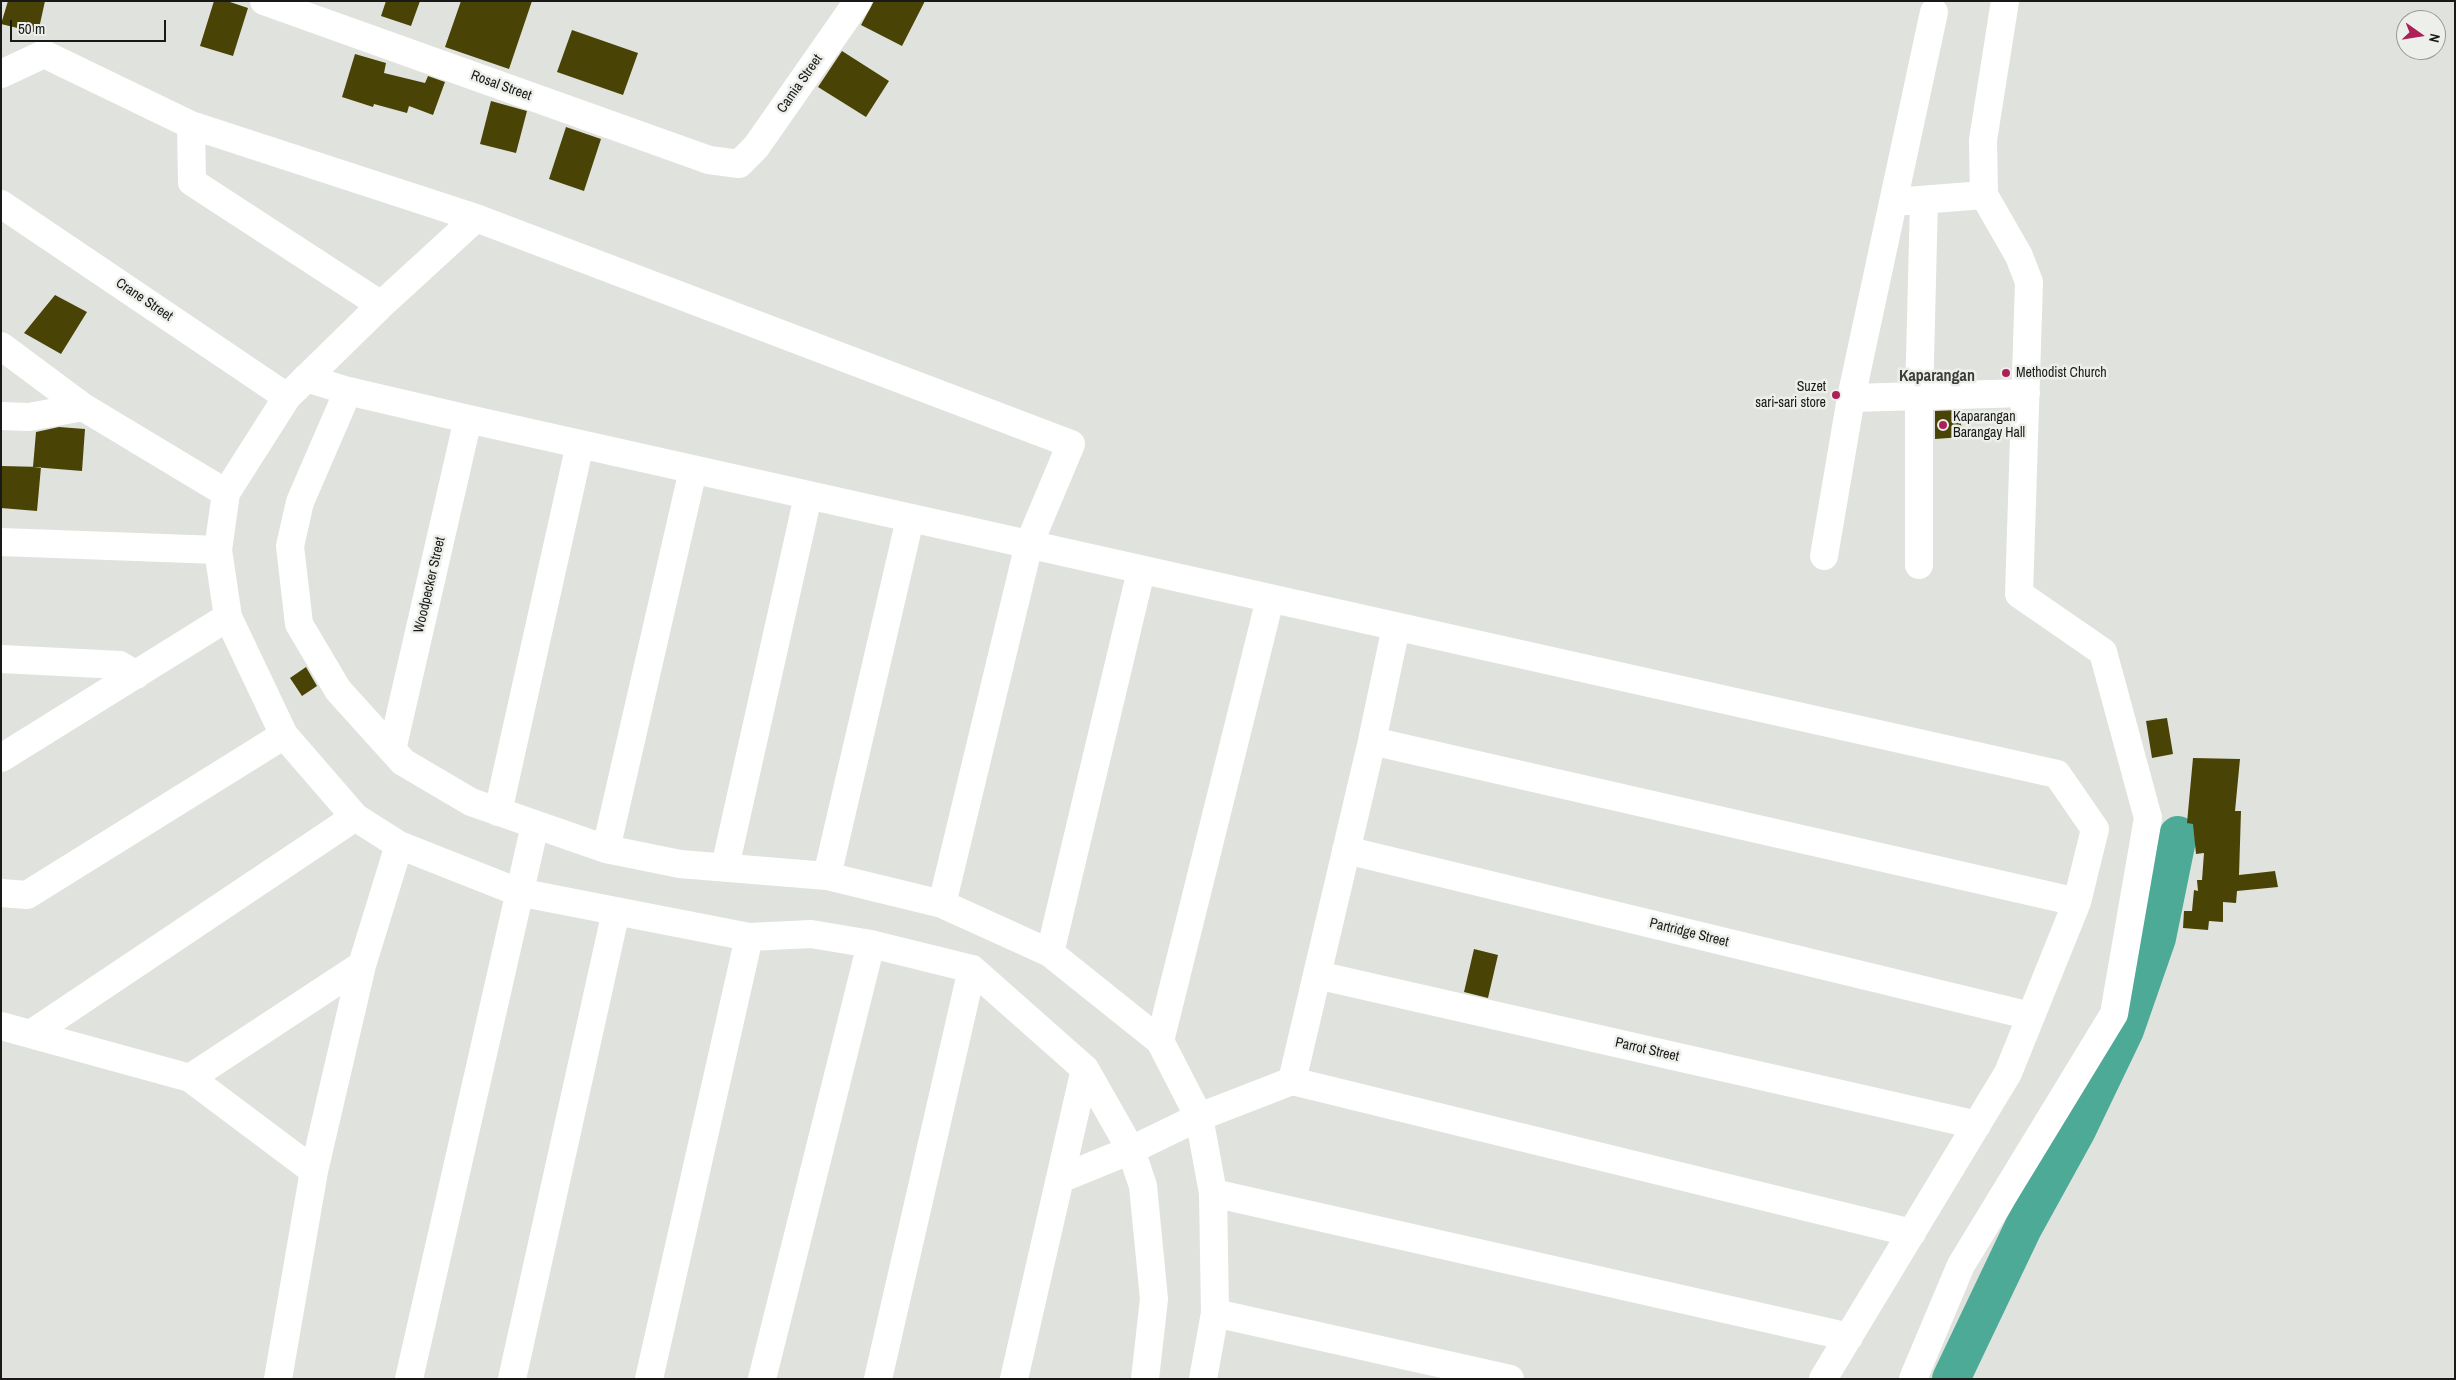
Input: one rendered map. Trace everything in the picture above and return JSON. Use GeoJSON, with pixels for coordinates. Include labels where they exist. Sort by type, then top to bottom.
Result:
{"type":"FeatureCollection","features":[{"type":"Feature","properties":{"kind":"street","name":"Rosal Street"},"geometry":{"type":"LineString","coordinates":[[264,1],[710,160],[739,164]]}},
{"type":"Feature","properties":{"kind":"street","name":"Camia Street"},"geometry":{"type":"LineString","coordinates":[[739,164],[756,147],[858,1]]}},
{"type":"Feature","properties":{"kind":"street"},"geometry":{"type":"LineString","coordinates":[[1913,1379],[1961,1266],[2114,1014],[2148,818],[2103,652],[2019,594],[2029,282],[2019,256],[1984,195],[1983,140],[2004,1]]}},
{"type":"Feature","properties":{"kind":"street"},"geometry":{"type":"LineString","coordinates":[[1824,556],[1851,398],[1934,12]]}},
{"type":"Feature","properties":{"kind":"street"},"geometry":{"type":"LineString","coordinates":[[1,74],[44,54],[191,125],[476,218],[1072,444],[1029,544],[942,904]]}},
{"type":"Feature","properties":{"kind":"street"},"geometry":{"type":"LineString","coordinates":[[191,125],[192,182],[381,305]]}},
{"type":"Feature","properties":{"kind":"street"},"geometry":{"type":"LineString","coordinates":[[1893,202],[1984,195]]}},
{"type":"Feature","properties":{"kind":"street"},"geometry":{"type":"LineString","coordinates":[[1919,565],[1919,398],[1924,200]]}},
{"type":"Feature","properties":{"kind":"street","name":"Crane Street"},"geometry":{"type":"LineString","coordinates":[[1,204],[296,388],[348,391],[808,496],[2057,774],[2095,829],[2077,902],[2008,1073],[1823,1379]]}},
{"type":"Feature","properties":{"kind":"street"},"geometry":{"type":"LineString","coordinates":[[476,218],[381,305],[296,388],[226,493],[218,550],[228,617],[284,735],[355,817],[398,845],[518,892],[749,938],[811,934],[871,944],[972,968],[1085,1069],[1130,1150],[1143,1186],[1154,1300],[1145,1379]]}},
{"type":"Feature","properties":{"kind":"street"},"geometry":{"type":"LineString","coordinates":[[1,346],[83,407],[226,493]]}},
{"type":"Feature","properties":{"kind":"street"},"geometry":{"type":"LineString","coordinates":[[348,391],[300,502],[290,546],[299,624],[338,690],[403,762],[471,802],[498,812],[606,849],[680,864],[828,876],[942,904],[1050,953],[1160,1041],[1199,1117],[1213,1193],[1215,1313],[1202,1379]]}},
{"type":"Feature","properties":{"kind":"street"},"geometry":{"type":"LineString","coordinates":[[1851,398],[1919,398],[2026,394]]}},
{"type":"Feature","properties":{"kind":"street"},"geometry":{"type":"LineString","coordinates":[[1,416],[29,417],[83,407]]}},
{"type":"Feature","properties":{"kind":"street","name":"Woodpecker Street"},"geometry":{"type":"LineString","coordinates":[[392,750],[468,419]]}},
{"type":"Feature","properties":{"kind":"street"},"geometry":{"type":"LineString","coordinates":[[498,812],[580,444]]}},
{"type":"Feature","properties":{"kind":"street"},"geometry":{"type":"LineString","coordinates":[[606,849],[692,470]]}},
{"type":"Feature","properties":{"kind":"street"},"geometry":{"type":"LineString","coordinates":[[725,867],[808,496]]}},
{"type":"Feature","properties":{"kind":"street"},"geometry":{"type":"LineString","coordinates":[[828,876],[910,518]]}},
{"type":"Feature","properties":{"kind":"street"},"geometry":{"type":"LineString","coordinates":[[1,542],[218,550]]}},
{"type":"Feature","properties":{"kind":"street"},"geometry":{"type":"LineString","coordinates":[[1050,953],[1141,570]]}},
{"type":"Feature","properties":{"kind":"street"},"geometry":{"type":"LineString","coordinates":[[1160,1041],[1270,599]]}},
{"type":"Feature","properties":{"kind":"street"},"geometry":{"type":"LineString","coordinates":[[1,758],[228,617]]}},
{"type":"Feature","properties":{"kind":"street"},"geometry":{"type":"LineString","coordinates":[[1292,1081],[1372,741],[1396,627]]}},
{"type":"Feature","properties":{"kind":"street"},"geometry":{"type":"LineString","coordinates":[[1,659],[120,665],[136,675]]}},
{"type":"Feature","properties":{"kind":"street"},"geometry":{"type":"LineString","coordinates":[[1,894],[27,895],[284,735]]}},
{"type":"Feature","properties":{"kind":"street"},"geometry":{"type":"LineString","coordinates":[[1372,741],[2077,902]]}},
{"type":"Feature","properties":{"kind":"street"},"geometry":{"type":"LineString","coordinates":[[31,1034],[355,817]]}},
{"type":"Feature","properties":{"kind":"street"},"geometry":{"type":"LineString","coordinates":[[409,1379],[518,892],[535,825]]}},
{"type":"Feature","properties":{"kind":"street"},"geometry":{"type":"LineString","coordinates":[[278,1379],[314,1171],[362,965],[398,845]]}},
{"type":"Feature","properties":{"kind":"street","name":"Partridge Street"},"geometry":{"type":"LineString","coordinates":[[1346,850],[2031,1016]]}},
{"type":"Feature","properties":{"kind":"street"},"geometry":{"type":"LineString","coordinates":[[512,1379],[616,911]]}},
{"type":"Feature","properties":{"kind":"street"},"geometry":{"type":"LineString","coordinates":[[649,1379],[749,938]]}},
{"type":"Feature","properties":{"kind":"street"},"geometry":{"type":"LineString","coordinates":[[762,1379],[871,944]]}},
{"type":"Feature","properties":{"kind":"street"},"geometry":{"type":"LineString","coordinates":[[190,1078],[362,965]]}},
{"type":"Feature","properties":{"kind":"street"},"geometry":{"type":"LineString","coordinates":[[878,1379],[972,968]]}},
{"type":"Feature","properties":{"kind":"street","name":"Parrot Street"},"geometry":{"type":"LineString","coordinates":[[1317,975],[1977,1125]]}},
{"type":"Feature","properties":{"kind":"street"},"geometry":{"type":"LineString","coordinates":[[1,1026],[190,1078],[314,1171]]}},
{"type":"Feature","properties":{"kind":"street"},"geometry":{"type":"LineString","coordinates":[[1014,1379],[1085,1069]]}},
{"type":"Feature","properties":{"kind":"street"},"geometry":{"type":"LineString","coordinates":[[1060,1179],[1130,1150],[1199,1117],[1292,1081],[1912,1233]]}},
{"type":"Feature","properties":{"kind":"street"},"geometry":{"type":"LineString","coordinates":[[1213,1193],[1849,1337]]}},
{"type":"Feature","properties":{"kind":"street"},"geometry":{"type":"LineString","coordinates":[[1215,1313],[1510,1379]]}},
{"type":"Feature","properties":{"kind":"building"},"geometry":{"type":"Polygon","coordinates":[[[8,1],[45,1],[38,33],[1,24],[8,1]]]}},
{"type":"Feature","properties":{"kind":"building"},"geometry":{"type":"Polygon","coordinates":[[[214,1],[227,1],[248,8],[233,56],[200,46],[214,1]]]}},
{"type":"Feature","properties":{"kind":"building"},"geometry":{"type":"Polygon","coordinates":[[[386,1],[420,1],[411,26],[381,16],[386,1]]]}},
{"type":"Feature","properties":{"kind":"building"},"geometry":{"type":"Polygon","coordinates":[[[461,1],[532,1],[509,69],[445,47],[461,1]]]}},
{"type":"Feature","properties":{"kind":"building"},"geometry":{"type":"Polygon","coordinates":[[[874,1],[925,1],[902,46],[861,25],[874,1]]]}},
{"type":"Feature","properties":{"kind":"building"},"geometry":{"type":"Polygon","coordinates":[[[572,30],[638,53],[623,95],[557,72],[572,30]]]}},
{"type":"Feature","properties":{"kind":"building"},"geometry":{"type":"Polygon","coordinates":[[[842,51],[889,81],[866,117],[818,87],[842,51]]]}},
{"type":"Feature","properties":{"kind":"building"},"geometry":{"type":"Polygon","coordinates":[[[355,54],[386,63],[384,73],[425,83],[428,76],[445,82],[433,115],[409,106],[407,113],[374,104],[373,107],[342,97],[355,54]]]}},
{"type":"Feature","properties":{"kind":"building"},"geometry":{"type":"Polygon","coordinates":[[[491,101],[527,111],[516,153],[480,144],[491,101]]]}},
{"type":"Feature","properties":{"kind":"building"},"geometry":{"type":"Polygon","coordinates":[[[566,127],[601,139],[584,191],[549,179],[566,127]]]}},
{"type":"Feature","properties":{"kind":"building"},"geometry":{"type":"Polygon","coordinates":[[[55,295],[87,312],[61,354],[24,333],[55,295]]]}},
{"type":"Feature","properties":{"kind":"building","name":"Kaparangan Barangay Hall"},"geometry":{"type":"Polygon","coordinates":[[[1960,410],[1962,437],[1935,439],[1935,411],[1960,410]]]}},
{"type":"Feature","properties":{"kind":"building"},"geometry":{"type":"Polygon","coordinates":[[[59,427],[85,429],[82,471],[33,467],[36,432],[59,427]]]}},
{"type":"Feature","properties":{"kind":"building"},"geometry":{"type":"Polygon","coordinates":[[[2,466],[41,467],[37,511],[1,508],[2,466]]]}},
{"type":"Feature","properties":{"kind":"building"},"geometry":{"type":"Polygon","coordinates":[[[306,667],[317,686],[302,696],[290,678],[306,667]]]}},
{"type":"Feature","properties":{"kind":"building"},"geometry":{"type":"Polygon","coordinates":[[[2167,718],[2173,754],[2152,758],[2146,721],[2167,718]]]}},
{"type":"Feature","properties":{"kind":"building"},"geometry":{"type":"Polygon","coordinates":[[[2193,758],[2240,759],[2235,811],[2241,811],[2239,875],[2275,871],[2278,887],[2237,891],[2236,903],[2223,902],[2223,922],[2209,921],[2208,930],[2183,928],[2184,911],[2192,911],[2194,890],[2198,891],[2197,880],[2202,880],[2204,853],[2196,854],[2193,824],[2187,823],[2193,758]]]}},
{"type":"Feature","properties":{"kind":"building"},"geometry":{"type":"Polygon","coordinates":[[[1474,949],[1498,955],[1488,998],[1464,992],[1474,949]]]}},
{"type":"Feature","properties":{"kind":"waterway"},"geometry":{"type":"LineString","coordinates":[[1951,1379],[2023,1228],[2077,1130],[2125,1030],[2157,938],[2178,835]]}},
{"type":"Feature","properties":{"kind":"place","name":"Methodist Church"},"geometry":{"type":"Point","coordinates":[2006,373]}},
{"type":"Feature","properties":{"kind":"place","name":"Suzet sari-sari store"},"geometry":{"type":"Point","coordinates":[1836,395]}},
{"type":"Feature","properties":{"kind":"place","name":"Kaparangan Barangay Hall"},"geometry":{"type":"Point","coordinates":[1943,425]}},
{"type":"Feature","properties":{"kind":"district","name":"Kaparangan"},"geometry":{"type":"Point","coordinates":[1937,377]}}]}
